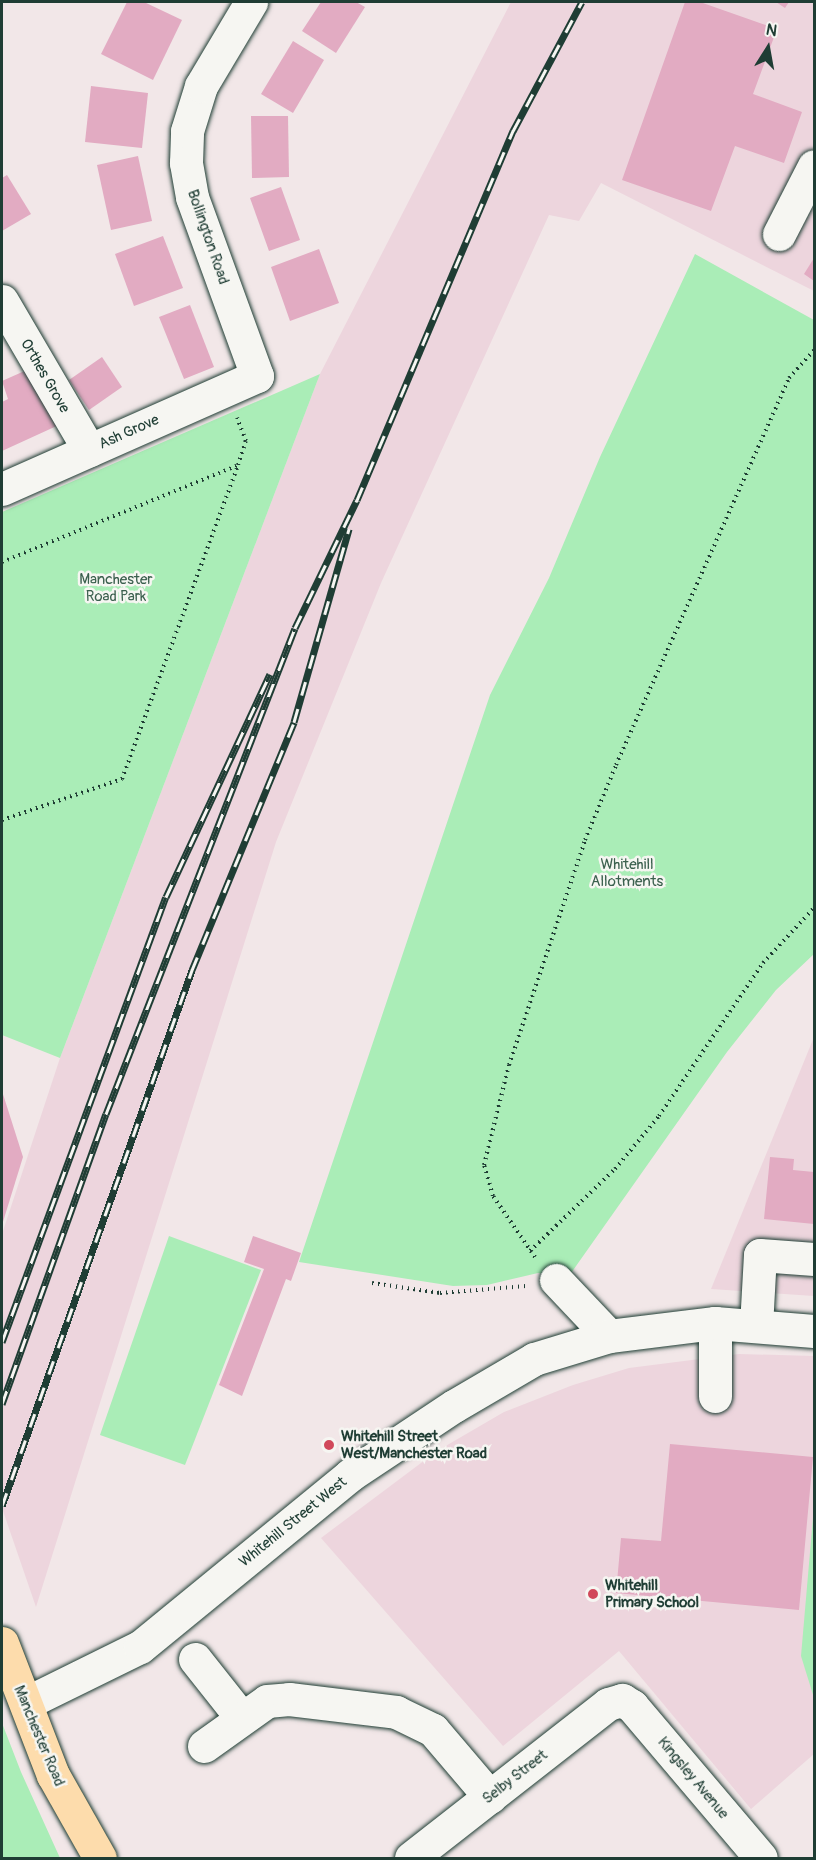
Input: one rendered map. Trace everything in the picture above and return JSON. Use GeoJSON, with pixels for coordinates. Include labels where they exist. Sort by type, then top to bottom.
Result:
{"type":"FeatureCollection","features":[{"type":"Feature","properties":{"kind":"main road","name":"Manchester Road"},"geometry":{"type":"LineString","coordinates":[[4,1651],[53,1775],[100,1858]]}},
{"type":"Feature","properties":{"kind":"street","name":"Bollington Road"},"geometry":{"type":"LineString","coordinates":[[251,2],[201,86],[187,131],[186,163],[192,196],[257,376]]}},
{"type":"Feature","properties":{"kind":"street"},"geometry":{"type":"LineString","coordinates":[[778,234],[814,166]]}},
{"type":"Feature","properties":{"kind":"street","name":"Orthes Grove"},"geometry":{"type":"LineString","coordinates":[[2,301],[89,450]]}},
{"type":"Feature","properties":{"kind":"street","name":"Ash Grove"},"geometry":{"type":"LineString","coordinates":[[2,489],[257,376]]}},
{"type":"Feature","properties":{"kind":"street"},"geometry":{"type":"LineString","coordinates":[[756,1326],[760,1255],[814,1259]]}},
{"type":"Feature","properties":{"kind":"street"},"geometry":{"type":"LineString","coordinates":[[556,1280],[609,1336]]}},
{"type":"Feature","properties":{"kind":"street"},"geometry":{"type":"LineString","coordinates":[[715,1323],[715,1396]]}},
{"type":"Feature","properties":{"kind":"street","name":"Whitehill Street West"},"geometry":{"type":"LineString","coordinates":[[26,1703],[140,1647],[351,1474],[454,1406],[534,1359],[609,1336],[715,1323],[814,1331]]}},
{"type":"Feature","properties":{"kind":"street"},"geometry":{"type":"LineString","coordinates":[[195,1659],[241,1718]]}},
{"type":"Feature","properties":{"kind":"street"},"geometry":{"type":"LineString","coordinates":[[204,1746],[258,1705],[278,1699],[405,1715],[433,1730],[489,1797]]}},
{"type":"Feature","properties":{"kind":"street","name":"Selby Street"},"geometry":{"type":"LineString","coordinates":[[420,1856],[489,1797],[608,1704],[622,1700]]}},
{"type":"Feature","properties":{"kind":"street","name":"Kingsley Avenue"},"geometry":{"type":"LineString","coordinates":[[622,1700],[632,1706],[761,1858]]}},
{"type":"Feature","properties":{"kind":"path"},"geometry":{"type":"LineString","coordinates":[[814,350],[795,367],[789,378],[615,765],[585,840],[509,1065],[484,1165],[493,1196],[530,1251],[623,1160],[659,1116],[763,963],[814,908]]}},
{"type":"Feature","properties":{"kind":"path"},"geometry":{"type":"LineString","coordinates":[[2,820],[122,779],[246,441],[225,390]]}},
{"type":"Feature","properties":{"kind":"path"},"geometry":{"type":"LineString","coordinates":[[2,561],[238,465]]}},
{"type":"Feature","properties":{"kind":"path"},"geometry":{"type":"LineString","coordinates":[[16,815],[19,821]]}},
{"type":"Feature","properties":{"kind":"path"},"geometry":{"type":"LineString","coordinates":[[372,1283],[440,1293],[511,1289],[556,1280]]}},
{"type":"Feature","properties":{"kind":"shaded area"},"geometry":{"type":"Polygon","coordinates":[[[511,2],[814,2],[814,291],[601,183],[579,221],[549,215],[381,583],[276,842],[36,1607],[2,1508],[2,1234],[60,1058],[320,374],[511,2]]]}},
{"type":"Feature","properties":{"kind":"shaded area"},"geometry":{"type":"Polygon","coordinates":[[[814,1037],[814,1296],[711,1289],[814,1037]]]}},
{"type":"Feature","properties":{"kind":"shaded area","name":"Whitehill Primary School"},"geometry":{"type":"Polygon","coordinates":[[[739,1354],[814,1356],[814,1754],[751,1809],[619,1651],[503,1746],[321,1538],[437,1451],[504,1412],[573,1385],[629,1368],[739,1354]]]}},
{"type":"Feature","properties":{"kind":"green space","name":"Whitehill Allotments"},"geometry":{"type":"Polygon","coordinates":[[[695,254],[814,320],[814,954],[776,990],[727,1052],[569,1276],[538,1273],[487,1285],[453,1286],[299,1262],[490,695],[549,578],[600,457],[695,254]]]}},
{"type":"Feature","properties":{"kind":"green space","name":"Manchester Road Park"},"geometry":{"type":"Polygon","coordinates":[[[320,374],[60,1058],[2,1035],[2,512],[320,374]]]}},
{"type":"Feature","properties":{"kind":"green space"},"geometry":{"type":"Polygon","coordinates":[[[169,1236],[261,1270],[185,1465],[100,1435],[169,1236]]]}},
{"type":"Feature","properties":{"kind":"green space"},"geometry":{"type":"Polygon","coordinates":[[[814,1506],[814,1698],[801,1656],[814,1506]]]}},
{"type":"Feature","properties":{"kind":"green space"},"geometry":{"type":"Polygon","coordinates":[[[2,1723],[21,1772],[60,1858],[2,1858],[2,1723]]]}},
{"type":"Feature","properties":{"kind":"building"},"geometry":{"type":"Polygon","coordinates":[[[127,2],[144,2],[182,20],[153,80],[101,54],[127,2]]]}},
{"type":"Feature","properties":{"kind":"building"},"geometry":{"type":"Polygon","coordinates":[[[321,2],[356,2],[365,7],[336,53],[302,31],[321,2]]]}},
{"type":"Feature","properties":{"kind":"building"},"geometry":{"type":"Polygon","coordinates":[[[685,2],[700,2],[777,29],[753,94],[802,112],[784,163],[735,146],[711,211],[622,180],[685,2]]]}},
{"type":"Feature","properties":{"kind":"building"},"geometry":{"type":"Polygon","coordinates":[[[776,2],[789,2],[785,8],[776,2]]]}},
{"type":"Feature","properties":{"kind":"building"},"geometry":{"type":"Polygon","coordinates":[[[293,41],[324,60],[293,113],[261,94],[293,41]]]}},
{"type":"Feature","properties":{"kind":"building"},"geometry":{"type":"Polygon","coordinates":[[[91,86],[148,93],[142,148],[85,142],[91,86]]]}},
{"type":"Feature","properties":{"kind":"building"},"geometry":{"type":"Polygon","coordinates":[[[251,116],[288,116],[289,177],[252,178],[251,116]]]}},
{"type":"Feature","properties":{"kind":"building"},"geometry":{"type":"Polygon","coordinates":[[[138,156],[152,221],[111,230],[97,165],[138,156]]]}},
{"type":"Feature","properties":{"kind":"building"},"geometry":{"type":"Polygon","coordinates":[[[7,175],[31,214],[2,231],[2,178],[7,175]]]}},
{"type":"Feature","properties":{"kind":"building"},"geometry":{"type":"Polygon","coordinates":[[[281,187],[300,240],[269,251],[250,198],[281,187]]]}},
{"type":"Feature","properties":{"kind":"building"},"geometry":{"type":"Polygon","coordinates":[[[163,236],[183,288],[134,306],[115,254],[163,236]]]}},
{"type":"Feature","properties":{"kind":"building"},"geometry":{"type":"Polygon","coordinates":[[[319,249],[339,303],[290,321],[271,267],[319,249]]]}},
{"type":"Feature","properties":{"kind":"building"},"geometry":{"type":"Polygon","coordinates":[[[814,258],[814,281],[804,274],[814,258]]]}},
{"type":"Feature","properties":{"kind":"building"},"geometry":{"type":"Polygon","coordinates":[[[190,305],[214,367],[184,379],[159,317],[190,305]]]}},
{"type":"Feature","properties":{"kind":"building"},"geometry":{"type":"Polygon","coordinates":[[[102,357],[122,387],[89,410],[69,380],[102,357]]]}},
{"type":"Feature","properties":{"kind":"building"},"geometry":{"type":"Polygon","coordinates":[[[29,369],[61,424],[2,451],[2,402],[8,399],[2,381],[29,369]]]}},
{"type":"Feature","properties":{"kind":"building"},"geometry":{"type":"Polygon","coordinates":[[[2,1091],[23,1157],[2,1225],[2,1091]]]}},
{"type":"Feature","properties":{"kind":"building"},"geometry":{"type":"Polygon","coordinates":[[[770,1157],[794,1159],[793,1170],[814,1172],[814,1224],[764,1219],[770,1157]]]}},
{"type":"Feature","properties":{"kind":"building"},"geometry":{"type":"Polygon","coordinates":[[[253,1236],[301,1253],[291,1281],[286,1279],[242,1396],[219,1385],[264,1269],[244,1262],[253,1236]]]}},
{"type":"Feature","properties":{"kind":"building"},"geometry":{"type":"Polygon","coordinates":[[[670,1444],[813,1457],[799,1610],[616,1593],[621,1538],[661,1541],[670,1444]]]}},
{"type":"Feature","properties":{"kind":"railway"},"geometry":{"type":"LineString","coordinates":[[2,1404],[106,1114],[295,628],[357,500],[513,131],[582,2]]}},
{"type":"Feature","properties":{"kind":"railway"},"geometry":{"type":"LineString","coordinates":[[2,1506],[192,970],[294,722],[349,529]]}},
{"type":"Feature","properties":{"kind":"railway"},"geometry":{"type":"LineString","coordinates":[[2,1342],[166,897],[270,674]]}},
{"type":"Feature","properties":{"kind":"place","name":"Whitehill Street West/Manchester Road"},"geometry":{"type":"Point","coordinates":[329,1445]}},
{"type":"Feature","properties":{"kind":"place","name":"Whitehill Primary School"},"geometry":{"type":"Point","coordinates":[593,1594]}}]}
